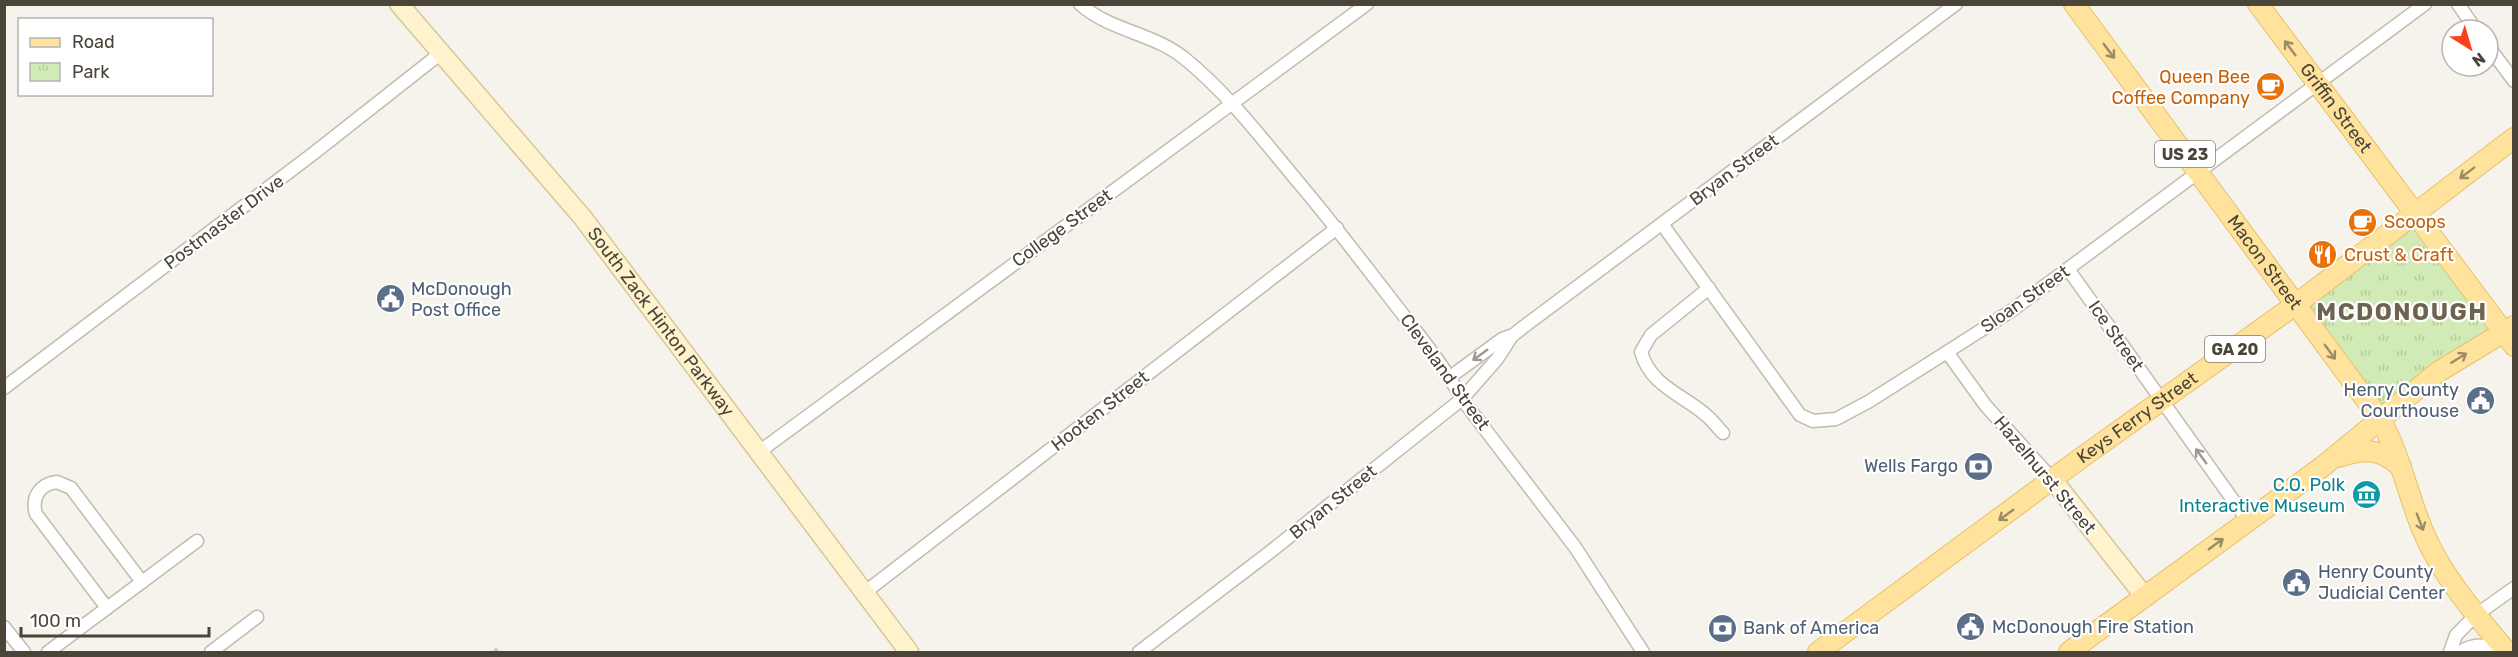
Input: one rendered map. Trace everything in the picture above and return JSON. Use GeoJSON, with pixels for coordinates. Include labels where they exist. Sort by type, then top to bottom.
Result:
{"type":"FeatureCollection","features":[{"type":"Feature","properties":{"kind":"main road","name":"South Zack Hinton Parkway"},"geometry":{"type":"LineString","coordinates":[[399,4],[583,218],[909,652]]}},
{"type":"Feature","properties":{"kind":"main road","name":"Macon Street"},"geometry":{"type":"LineString","coordinates":[[2074,4],[2380,419],[2433,552],[2451,583],[2506,652]]}},
{"type":"Feature","properties":{"kind":"main road","name":"Griffin Street"},"geometry":{"type":"LineString","coordinates":[[2258,4],[2413,213],[2510,335]]}},
{"type":"Feature","properties":{"kind":"main road","name":"Keys Ferry Street"},"geometry":{"type":"LineString","coordinates":[[1818,652],[2295,305],[2514,138]]}},
{"type":"Feature","properties":{"kind":"main road"},"geometry":{"type":"LineString","coordinates":[[2079,649],[2145,597],[2332,459],[2405,396],[2438,372],[2510,335]]}},
{"type":"Feature","properties":{"kind":"main road"},"geometry":{"type":"LineString","coordinates":[[2332,459],[2360,450],[2372,451],[2390,456],[2401,467]]}},
{"type":"Feature","properties":{"kind":"main road","name":"Hazelhurst Street"},"geometry":{"type":"LineString","coordinates":[[2053,480],[2145,597]]}},
{"type":"Feature","properties":{"kind":"street","name":"Cleveland Street"},"geometry":{"type":"LineString","coordinates":[[1080,4],[1115,26],[1164,44],[1184,58],[1232,103],[1337,228],[1450,377],[1462,399],[1575,547],[1643,652]]}},
{"type":"Feature","properties":{"kind":"street","name":"College Street"},"geometry":{"type":"LineString","coordinates":[[759,452],[1366,4]]}},
{"type":"Feature","properties":{"kind":"street","name":"Bryan Street"},"geometry":{"type":"LineString","coordinates":[[1450,377],[1502,339],[1512,336],[1956,4]]}},
{"type":"Feature","properties":{"kind":"street","name":"Sloan Street"},"geometry":{"type":"LineString","coordinates":[[1662,224],[1800,415],[1813,421],[1824,422],[1836,419],[1855,410],[1947,352],[2068,269],[2197,171],[2425,4]]}},
{"type":"Feature","properties":{"kind":"street"},"geometry":{"type":"LineString","coordinates":[[2458,4],[2468,18]]}},
{"type":"Feature","properties":{"kind":"street","name":"Postmaster Drive"},"geometry":{"type":"LineString","coordinates":[[4,388],[315,153],[441,53]]}},
{"type":"Feature","properties":{"kind":"street"},"geometry":{"type":"LineString","coordinates":[[2500,62],[2514,81]]}},
{"type":"Feature","properties":{"kind":"street","name":"Hooten Street"},"geometry":{"type":"LineString","coordinates":[[864,593],[1337,228]]}},
{"type":"Feature","properties":{"kind":"street","name":"Ice Street"},"geometry":{"type":"LineString","coordinates":[[2068,269],[2248,521]]}},
{"type":"Feature","properties":{"kind":"street"},"geometry":{"type":"LineString","coordinates":[[1709,288],[1651,335],[1641,352],[1643,361],[1653,375],[1675,395],[1706,415],[1723,433]]}},
{"type":"Feature","properties":{"kind":"street","name":"Bryan Street"},"geometry":{"type":"LineString","coordinates":[[1138,652],[1270,552],[1462,399],[1497,359],[1512,336]]}},
{"type":"Feature","properties":{"kind":"street","name":"Hazelhurst Street"},"geometry":{"type":"LineString","coordinates":[[1947,352],[1986,406],[2053,480]]}},
{"type":"Feature","properties":{"kind":"street"},"geometry":{"type":"LineString","coordinates":[[107,608],[37,515],[34,501],[42,488],[57,482],[71,488],[142,582]]}},
{"type":"Feature","properties":{"kind":"street"},"geometry":{"type":"LineString","coordinates":[[48,652],[197,541]]}},
{"type":"Feature","properties":{"kind":"street"},"geometry":{"type":"LineString","coordinates":[[2450,652],[2456,634],[2476,615],[2514,588]]}},
{"type":"Feature","properties":{"kind":"street"},"geometry":{"type":"LineString","coordinates":[[211,652],[257,617]]}},
{"type":"Feature","properties":{"kind":"street"},"geometry":{"type":"LineString","coordinates":[[4,627],[24,652]]}},
{"type":"Feature","properties":{"kind":"street"},"geometry":{"type":"LineString","coordinates":[[2460,652],[2476,645],[2488,645],[2506,652]]}},
{"type":"Feature","properties":{"kind":"green space"},"geometry":{"type":"Polygon","coordinates":[[[2413,213],[2504,333],[2380,419],[2295,305],[2413,213]]]}},
{"type":"Feature","properties":{"kind":"place","name":"Queen Bee Coffee Company"},"geometry":{"type":"Point","coordinates":[2271,87]}},
{"type":"Feature","properties":{"kind":"place","name":"Scoops"},"geometry":{"type":"Point","coordinates":[2363,222]}},
{"type":"Feature","properties":{"kind":"place","name":"Crust & Craft"},"geometry":{"type":"Point","coordinates":[2323,255]}},
{"type":"Feature","properties":{"kind":"place","name":"McDonough Post Office"},"geometry":{"type":"Point","coordinates":[390,299]}},
{"type":"Feature","properties":{"kind":"place","name":"Henry County Courthouse"},"geometry":{"type":"Point","coordinates":[2480,400]}},
{"type":"Feature","properties":{"kind":"place","name":"Wells Fargo"},"geometry":{"type":"Point","coordinates":[1979,466]}},
{"type":"Feature","properties":{"kind":"place","name":"C.O. Polk Interactive Museum"},"geometry":{"type":"Point","coordinates":[2366,495]}},
{"type":"Feature","properties":{"kind":"place","name":"Henry County Judicial Center"},"geometry":{"type":"Point","coordinates":[2297,582]}},
{"type":"Feature","properties":{"kind":"place","name":"McDonough Fire Station"},"geometry":{"type":"Point","coordinates":[1971,627]}},
{"type":"Feature","properties":{"kind":"place","name":"Bank of America"},"geometry":{"type":"Point","coordinates":[1722,628]}},
{"type":"Feature","properties":{"kind":"district","name":"MCDONOUGH"},"geometry":{"type":"Point","coordinates":[2402,312]}}]}
